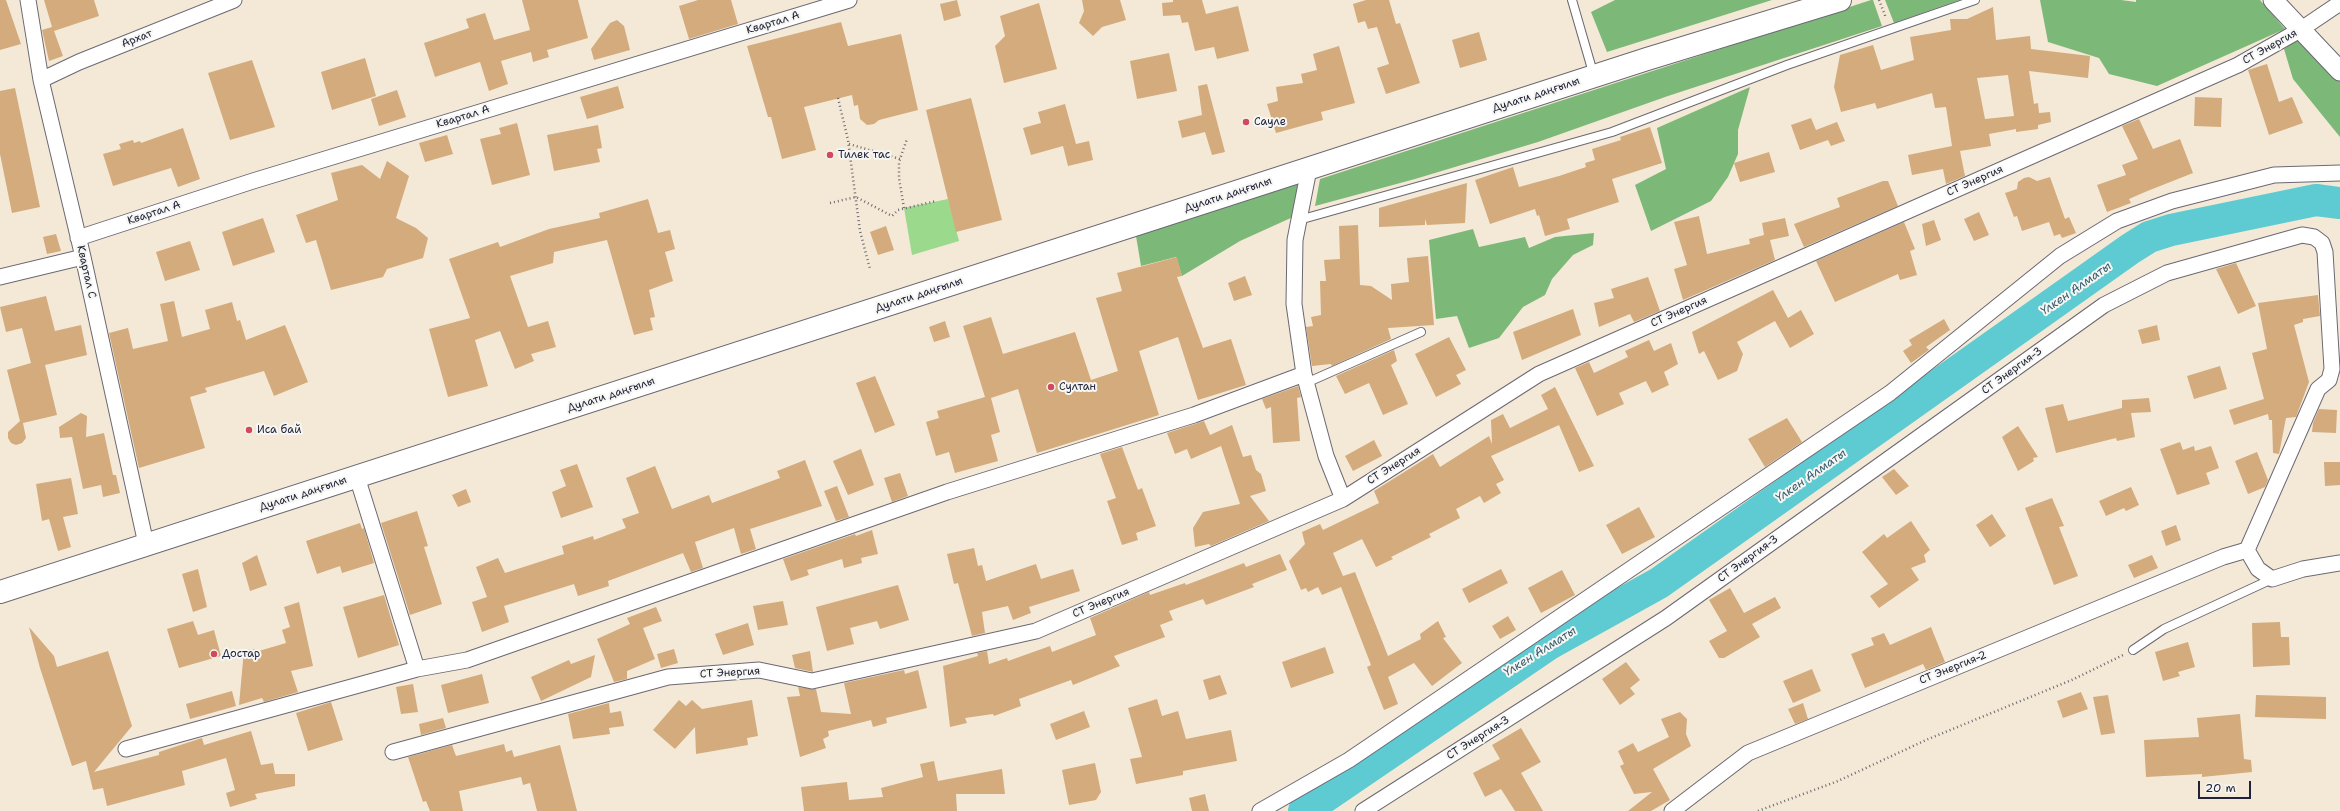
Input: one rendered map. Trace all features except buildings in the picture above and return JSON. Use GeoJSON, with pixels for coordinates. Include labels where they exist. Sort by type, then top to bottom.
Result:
{"type":"FeatureCollection","features":[{"type":"Feature","properties":{"kind":"main road","name":"Дулати даңғылы"},"geometry":{"type":"LineString","coordinates":[[0,592],[1594,76],[1840,0]]}},
{"type":"Feature","properties":{"kind":"street","name":"Квартал С"},"geometry":{"type":"LineString","coordinates":[[28,0],[41,80],[83,257],[146,544]]}},
{"type":"Feature","properties":{"kind":"street","name":"Архат"},"geometry":{"type":"LineString","coordinates":[[41,80],[79,62],[234,0]]}},
{"type":"Feature","properties":{"kind":"street","name":"Квартал А"},"geometry":{"type":"LineString","coordinates":[[78,238],[261,179],[849,0]]}},
{"type":"Feature","properties":{"kind":"street"},"geometry":{"type":"LineString","coordinates":[[2273,0],[2340,71]]}},
{"type":"Feature","properties":{"kind":"street","name":"СТ Энергия"},"geometry":{"type":"LineString","coordinates":[[393,752],[668,677],[759,670],[812,681],[1036,631],[1344,499],[1539,374],[2238,65],[2300,30],[2337,4],[2340,5]]}},
{"type":"Feature","properties":{"kind":"street"},"geometry":{"type":"LineString","coordinates":[[1309,169],[1295,240],[1294,304],[1305,379],[1326,456],[1344,499]]}},
{"type":"Feature","properties":{"kind":"street"},"geometry":{"type":"LineString","coordinates":[[1260,811],[1356,756],[1884,398],[2060,256],[2117,221],[2172,201],[2274,175],[2340,173]]}},
{"type":"Feature","properties":{"kind":"street","name":"СТ Энергия-3"},"geometry":{"type":"LineString","coordinates":[[1363,811],[1666,618],[2104,305],[2167,273],[2302,235],[2314,237],[2322,243],[2325,252],[2332,369],[2329,380],[2318,389],[2247,550]]}},
{"type":"Feature","properties":{"kind":"street"},"geometry":{"type":"LineString","coordinates":[[0,277],[83,257]]}},
{"type":"Feature","properties":{"kind":"street"},"geometry":{"type":"LineString","coordinates":[[126,749],[417,668],[467,660],[947,492],[1194,416],[1305,379]]}},
{"type":"Feature","properties":{"kind":"street"},"geometry":{"type":"LineString","coordinates":[[357,477],[417,668]]}},
{"type":"Feature","properties":{"kind":"street"},"geometry":{"type":"LineString","coordinates":[[2247,550],[2258,569],[2272,579],[2303,569],[2340,563]]}},
{"type":"Feature","properties":{"kind":"street","name":"СТ Энергия-2"},"geometry":{"type":"LineString","coordinates":[[1672,811],[1748,753],[2223,557],[2247,550]]}},
{"type":"Feature","properties":{"kind":"lane"},"geometry":{"type":"LineString","coordinates":[[1572,0],[1594,76]]}},
{"type":"Feature","properties":{"kind":"lane"},"geometry":{"type":"LineString","coordinates":[[1299,220],[1612,132],[1786,65],[1975,0]]}},
{"type":"Feature","properties":{"kind":"lane"},"geometry":{"type":"LineString","coordinates":[[1305,379],[1421,332]]}},
{"type":"Feature","properties":{"kind":"lane"},"geometry":{"type":"LineString","coordinates":[[2133,650],[2164,629],[2272,579]]}},
{"type":"Feature","properties":{"kind":"path"},"geometry":{"type":"LineString","coordinates":[[1879,0],[1890,29]]}},
{"type":"Feature","properties":{"kind":"path"},"geometry":{"type":"LineString","coordinates":[[838,98],[849,144],[860,231],[870,269]]}},
{"type":"Feature","properties":{"kind":"path"},"geometry":{"type":"LineString","coordinates":[[904,208],[899,178],[900,160],[907,139]]}},
{"type":"Feature","properties":{"kind":"path"},"geometry":{"type":"LineString","coordinates":[[849,144],[900,160]]}},
{"type":"Feature","properties":{"kind":"path"},"geometry":{"type":"LineString","coordinates":[[830,203],[856,197],[892,216],[898,210],[936,201]]}},
{"type":"Feature","properties":{"kind":"path"},"geometry":{"type":"LineString","coordinates":[[1758,811],[1838,781],[1926,740],[2074,679],[2133,650]]}},
{"type":"Feature","properties":{"kind":"green space"},"geometry":{"type":"Polygon","coordinates":[[[1615,0],[1772,0],[1607,52],[1591,12],[1615,0]]]}},
{"type":"Feature","properties":{"kind":"green space"},"geometry":{"type":"Polygon","coordinates":[[[1873,0],[1882,26],[1668,96],[1538,142],[1415,179],[1315,206],[1320,179],[1873,0]]]}},
{"type":"Feature","properties":{"kind":"green space"},"geometry":{"type":"Polygon","coordinates":[[[1885,0],[1960,0],[1894,23],[1885,0]]]}},
{"type":"Feature","properties":{"kind":"green space"},"geometry":{"type":"Polygon","coordinates":[[[2040,0],[2121,0],[2136,2],[2136,0],[2260,0],[2285,29],[2157,86],[2109,74],[2099,58],[2048,42],[2040,0]]]}},
{"type":"Feature","properties":{"kind":"green space"},"geometry":{"type":"Polygon","coordinates":[[[2300,38],[2340,79],[2340,137],[2293,79],[2284,49],[2300,38]]]}},
{"type":"Feature","properties":{"kind":"green space"},"geometry":{"type":"Polygon","coordinates":[[[1750,87],[1738,130],[1738,154],[1728,177],[1711,201],[1651,231],[1635,185],[1666,169],[1657,128],[1750,87]]]}},
{"type":"Feature","properties":{"kind":"green space"},"geometry":{"type":"Polygon","coordinates":[[[1298,181],[1293,217],[1240,241],[1182,276],[1176,257],[1141,266],[1135,230],[1298,181]]]}},
{"type":"Feature","properties":{"kind":"green space"},"geometry":{"type":"Polygon","coordinates":[[[948,199],[959,241],[912,255],[904,208],[948,199]]]}},
{"type":"Feature","properties":{"kind":"green space"},"geometry":{"type":"Polygon","coordinates":[[[1473,229],[1479,247],[1525,237],[1529,248],[1555,237],[1594,233],[1593,245],[1573,255],[1552,279],[1545,295],[1523,307],[1499,338],[1469,348],[1457,316],[1436,319],[1429,240],[1473,229]]]}},
{"type":"Feature","properties":{"kind":"waterway","name":"Үлкен Алматы"},"geometry":{"type":"LineString","coordinates":[[1304,811],[1549,644],[1659,583],[2149,237],[2171,230],[2316,200],[2340,203]]}},
{"type":"Feature","properties":{"kind":"place","name":"Сауле"},"geometry":{"type":"Point","coordinates":[1246,122]}},
{"type":"Feature","properties":{"kind":"place","name":"Тилек тас"},"geometry":{"type":"Point","coordinates":[830,155]}},
{"type":"Feature","properties":{"kind":"place","name":"Султан"},"geometry":{"type":"Point","coordinates":[1051,387]}},
{"type":"Feature","properties":{"kind":"place","name":"Иса бай"},"geometry":{"type":"Point","coordinates":[249,430]}},
{"type":"Feature","properties":{"kind":"place","name":"Достар"},"geometry":{"type":"Point","coordinates":[214,654]}}]}
